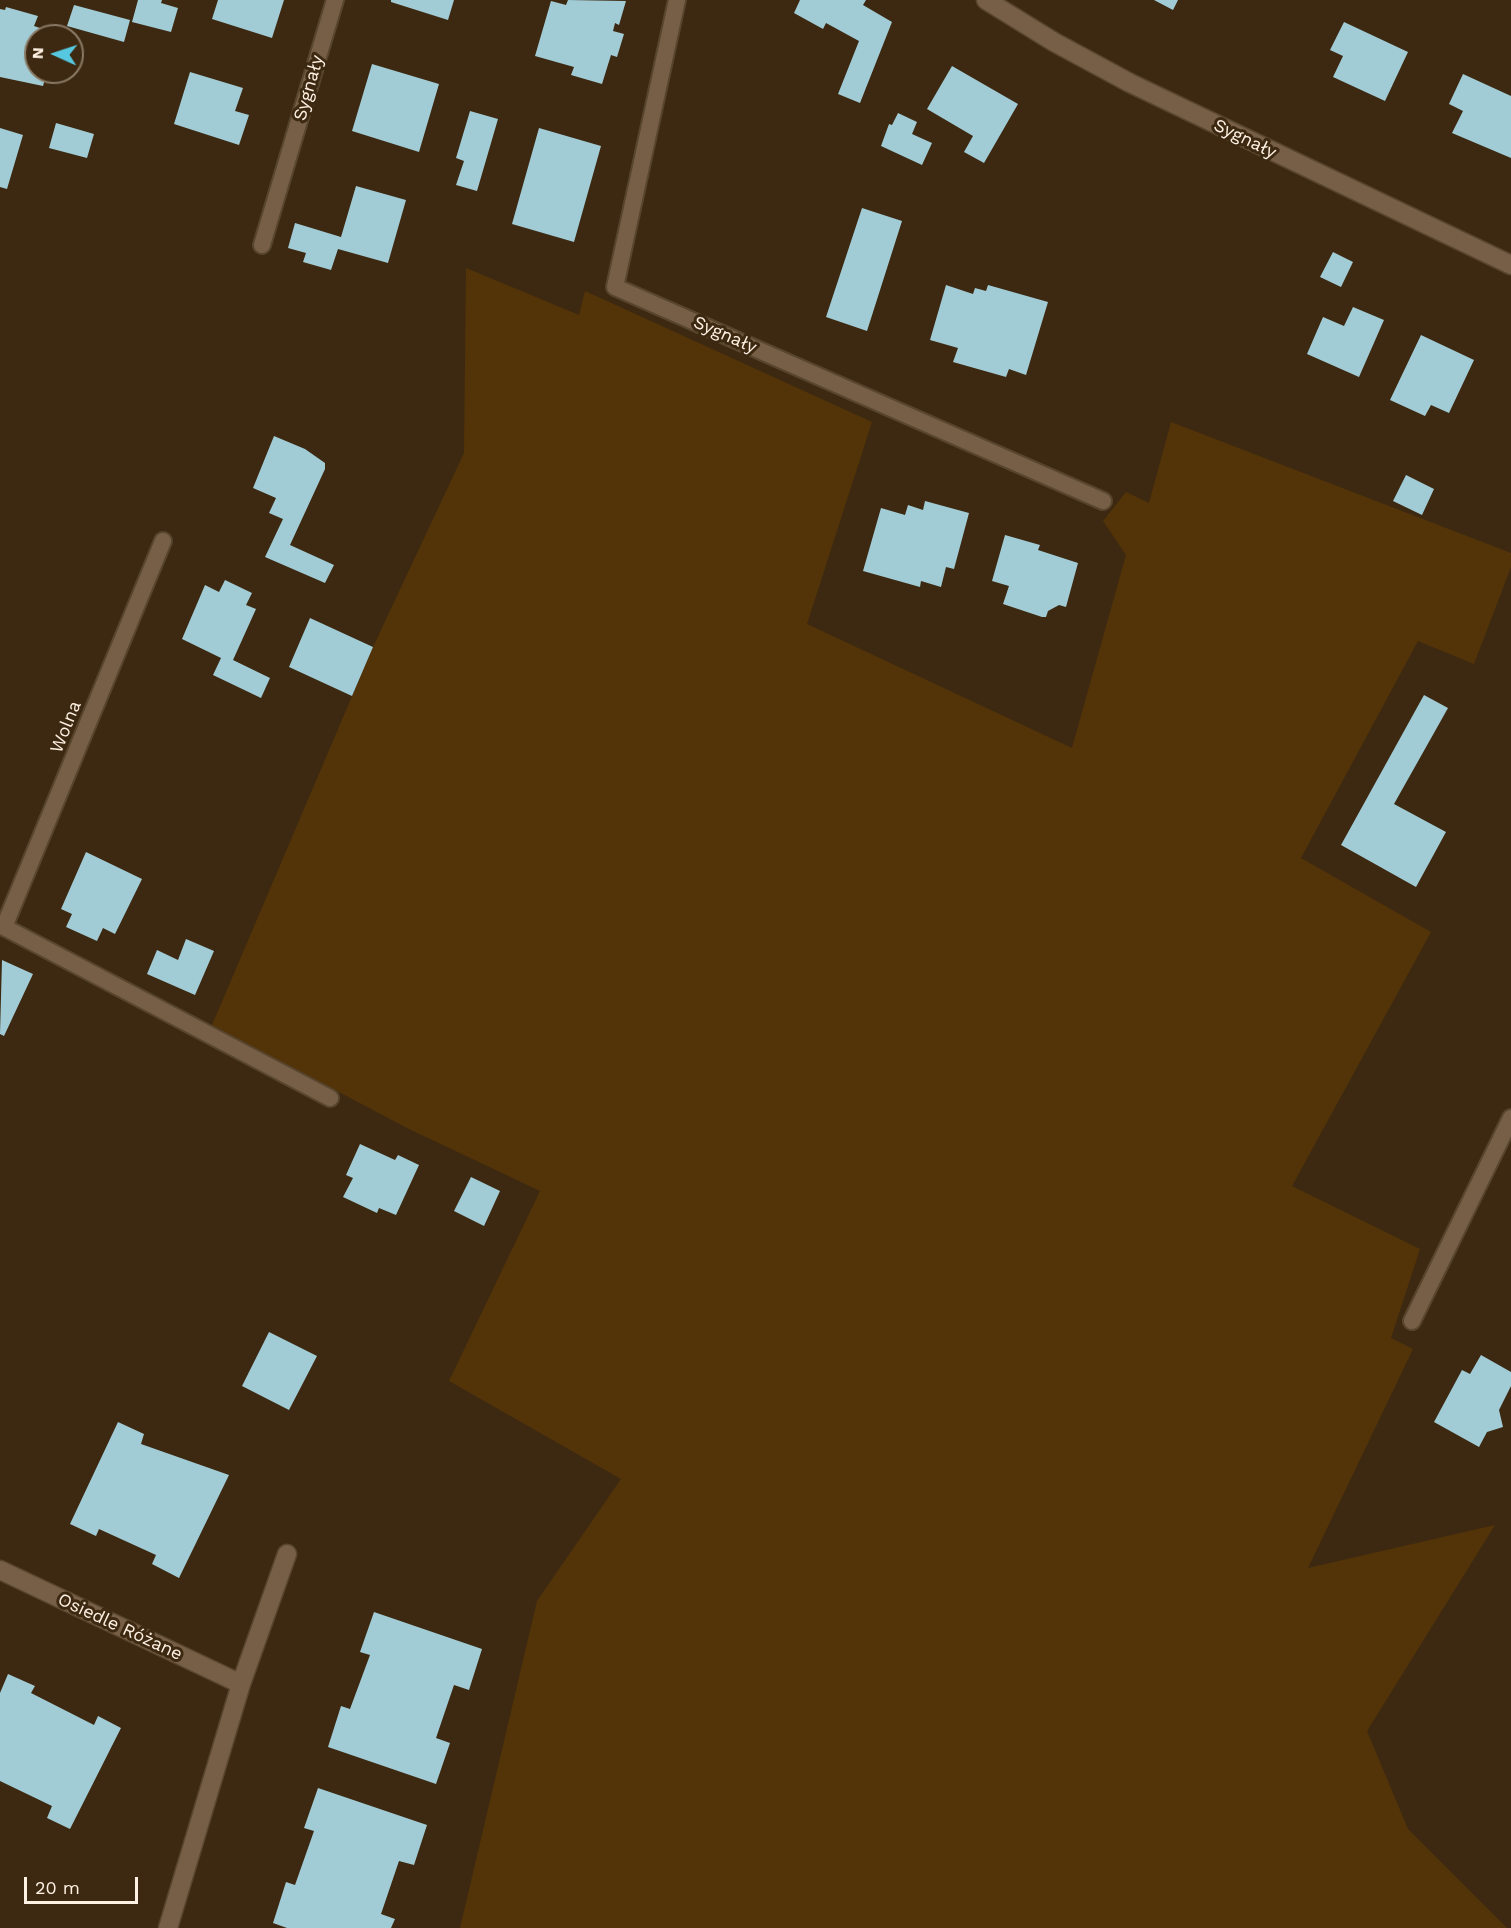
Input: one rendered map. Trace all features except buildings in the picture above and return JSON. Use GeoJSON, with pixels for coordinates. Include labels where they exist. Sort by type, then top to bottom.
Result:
{"type":"FeatureCollection","features":[{"type":"Feature","properties":{"kind":"street","name":"Sygnały"},"geometry":{"type":"LineString","coordinates":[[986,0],[1054,42],[1121,78],[1511,265]]}},
{"type":"Feature","properties":{"kind":"street"},"geometry":{"type":"LineString","coordinates":[[168,1928],[241,1684],[287,1554]]}},
{"type":"Feature","properties":{"kind":"street","name":"Osiedle Różane"},"geometry":{"type":"LineString","coordinates":[[0,1570],[241,1684]]}},
{"type":"Feature","properties":{"kind":"lane","name":"Sygnały"},"geometry":{"type":"LineString","coordinates":[[262,245],[334,0]]}},
{"type":"Feature","properties":{"kind":"lane","name":"Sygnały"},"geometry":{"type":"LineString","coordinates":[[677,0],[615,287],[1103,501]]}},
{"type":"Feature","properties":{"kind":"lane","name":"Wolna"},"geometry":{"type":"LineString","coordinates":[[163,541],[2,926],[330,1098]]}},
{"type":"Feature","properties":{"kind":"lane"},"geometry":{"type":"LineString","coordinates":[[1412,1321],[1511,1118]]}},
{"type":"Feature","properties":{"kind":"shaded area"},"geometry":{"type":"Polygon","coordinates":[[[466,268],[579,315],[585,291],[872,422],[807,624],[1072,748],[1126,555],[1103,521],[1126,492],[1149,503],[1171,422],[1511,553],[1511,567],[1474,664],[1418,641],[1301,858],[1431,932],[1292,1186],[1420,1249],[1391,1338],[1413,1349],[1308,1568],[1495,1525],[1367,1731],[1408,1829],[1507,1928],[460,1928],[537,1601],[621,1479],[449,1381],[540,1191],[409,1129],[212,1025],[373,647],[464,453],[466,268]]]}}]}
